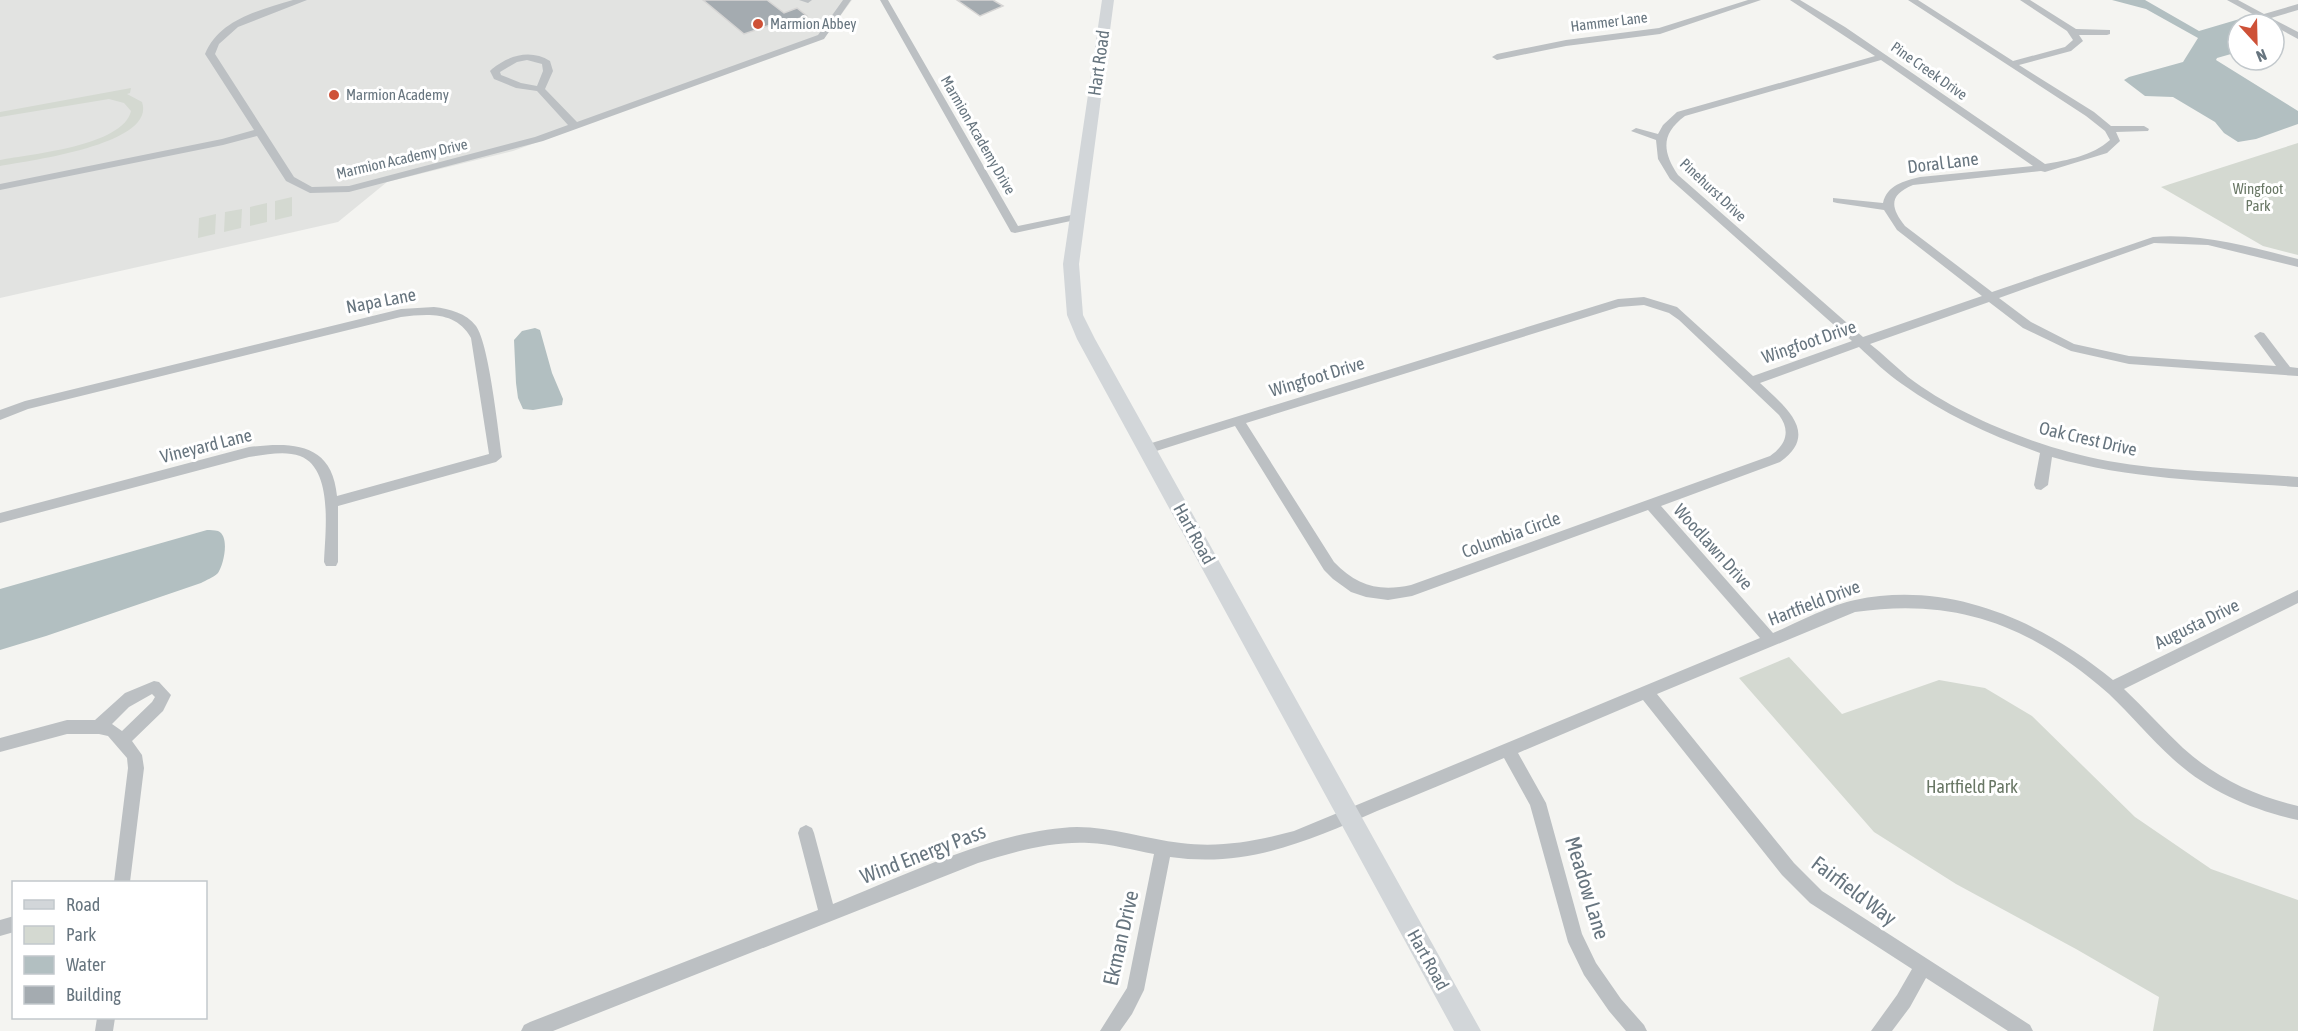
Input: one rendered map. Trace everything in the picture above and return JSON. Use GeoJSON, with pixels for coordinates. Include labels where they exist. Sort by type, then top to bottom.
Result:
{"type":"FeatureCollection","features":[{"type":"Feature","properties":{"kind":"street","name":"Marmion Academy Drive"},"geometry":{"type":"LineString","coordinates":[[303,0],[242,22],[217,39],[211,50],[212,60],[290,179],[310,190],[327,191],[361,187],[505,150],[576,127],[821,37],[847,0]]}},
{"type":"Feature","properties":{"kind":"street"},"geometry":{"type":"LineString","coordinates":[[803,0],[808,0]]}},
{"type":"Feature","properties":{"kind":"street","name":"Marmion Academy Drive"},"geometry":{"type":"LineString","coordinates":[[884,0],[1015,230],[1076,217]]}},
{"type":"Feature","properties":{"kind":"street","name":"Hart Road"},"geometry":{"type":"LineString","coordinates":[[1108,0],[1071,264],[1075,315],[1086,339],[1468,1031]]}},
{"type":"Feature","properties":{"kind":"street","name":"Hammer Lane"},"geometry":{"type":"LineString","coordinates":[[1497,57],[1566,43],[1660,31],[1757,0]]}},
{"type":"Feature","properties":{"kind":"street","name":"Pine Creek Drive"},"geometry":{"type":"LineString","coordinates":[[1794,0],[1882,57],[2045,169]]}},
{"type":"Feature","properties":{"kind":"street"},"geometry":{"type":"LineString","coordinates":[[1912,0],[2109,129],[2144,129]]}},
{"type":"Feature","properties":{"kind":"street"},"geometry":{"type":"LineString","coordinates":[[2024,0],[2074,32],[2107,32]]}},
{"type":"Feature","properties":{"kind":"street"},"geometry":{"type":"LineString","coordinates":[[2231,0],[2254,12]]}},
{"type":"Feature","properties":{"kind":"street"},"geometry":{"type":"LineString","coordinates":[[2280,12],[2298,7]]}},
{"type":"Feature","properties":{"kind":"street"},"geometry":{"type":"LineString","coordinates":[[2012,64],[2073,47],[2078,41],[2074,32]]}},
{"type":"Feature","properties":{"kind":"street"},"geometry":{"type":"LineString","coordinates":[[540,89],[548,70],[547,63],[542,59],[531,57],[510,61],[495,71],[497,77],[519,86],[540,89],[576,127]]}},
{"type":"Feature","properties":{"kind":"street"},"geometry":{"type":"LineString","coordinates":[[1636,131],[1660,138],[1671,120],[1694,108],[1882,57]]}},
{"type":"Feature","properties":{"kind":"street","name":"Doral Lane"},"geometry":{"type":"LineString","coordinates":[[1888,207],[1892,192],[1909,182],[2045,169],[2110,147],[2115,137],[2109,129]]}},
{"type":"Feature","properties":{"kind":"street"},"geometry":{"type":"LineString","coordinates":[[0,187],[223,142],[259,132]]}},
{"type":"Feature","properties":{"kind":"street","name":"Pinehurst Drive"},"geometry":{"type":"LineString","coordinates":[[1660,138],[1662,156],[1674,177],[1861,344]]}},
{"type":"Feature","properties":{"kind":"street"},"geometry":{"type":"LineString","coordinates":[[1837,200],[1888,207],[1901,228],[1990,298],[2041,334],[2086,352],[2129,360],[2292,371]]}},
{"type":"Feature","properties":{"kind":"street","name":"Wingfoot Drive"},"geometry":{"type":"LineString","coordinates":[[1147,449],[1618,303],[1635,300],[1662,305],[1683,317],[1751,381],[2153,240],[2169,238],[2207,240],[2298,264]]}},
{"type":"Feature","properties":{"kind":"street","name":"Napa Lane"},"geometry":{"type":"LineString","coordinates":[[0,415],[25,405],[401,313],[426,310],[446,312],[472,326],[477,338],[496,457],[331,503]]}},
{"type":"Feature","properties":{"kind":"street"},"geometry":{"type":"LineString","coordinates":[[2260,336],[2292,371]]}},
{"type":"Feature","properties":{"kind":"street","name":"Oak Crest Drive"},"geometry":{"type":"LineString","coordinates":[[1861,344],[1904,380],[1942,404],[1983,426],[2047,451],[2141,470],[2298,482]]}},
{"type":"Feature","properties":{"kind":"street","name":"Columbia Circle"},"geometry":{"type":"LineString","coordinates":[[1238,421],[1329,566],[1339,578],[1368,593],[1384,595],[1406,592],[1775,459],[1789,448],[1792,440],[1792,425],[1783,412],[1751,381]]}},
{"type":"Feature","properties":{"kind":"street","name":"Vineyard Lane"},"geometry":{"type":"LineString","coordinates":[[0,518],[270,448],[302,451],[318,459],[328,475],[331,503],[331,562]]}},
{"type":"Feature","properties":{"kind":"street"},"geometry":{"type":"LineString","coordinates":[[2041,485],[2047,451]]}},
{"type":"Feature","properties":{"kind":"street","name":"Woodlawn Drive"},"geometry":{"type":"LineString","coordinates":[[1652,505],[1771,640]]}},
{"type":"Feature","properties":{"kind":"street","name":"Augusta Drive"},"geometry":{"type":"LineString","coordinates":[[2112,688],[2298,596]]}},
{"type":"Feature","properties":{"kind":"street","name":"Hartfield Drive"},"geometry":{"type":"LineString","coordinates":[[1348,816],[1853,606],[1878,600],[1932,600],[1963,605],[2020,626],[2076,658],[2112,688],[2201,772],[2247,797],[2275,808],[2298,813]]}},
{"type":"Feature","properties":{"kind":"street","name":"Fairfield Way"},"geometry":{"type":"LineString","coordinates":[[1646,692],[1788,870],[1816,897],[2024,1031]]}},
{"type":"Feature","properties":{"kind":"street"},"geometry":{"type":"LineString","coordinates":[[0,745],[68,727],[110,732],[134,755],[136,768],[122,881]]}},
{"type":"Feature","properties":{"kind":"street","name":"Meadow Lane"},"geometry":{"type":"LineString","coordinates":[[1508,750],[1538,803],[1574,936],[1590,969],[1615,1005],[1638,1031]]}},
{"type":"Feature","properties":{"kind":"street","name":"Wind Energy Pass"},"geometry":{"type":"LineString","coordinates":[[530,1031],[549,1027],[978,855],[1028,840],[1078,835],[1214,853],[1255,850],[1295,838],[1348,816]]}},
{"type":"Feature","properties":{"kind":"street"},"geometry":{"type":"LineString","coordinates":[[806,833],[828,915]]}},
{"type":"Feature","properties":{"kind":"street","name":"Ekman Drive"},"geometry":{"type":"LineString","coordinates":[[1109,1031],[1126,1008],[1135,990],[1164,848]]}},
{"type":"Feature","properties":{"kind":"street"},"geometry":{"type":"LineString","coordinates":[[1880,1031],[1890,1021],[1909,992],[1922,966]]}},
{"type":"Feature","properties":{"kind":"shaded area","name":"Marmion Academy"},"geometry":{"type":"Polygon","coordinates":[[[0,0],[852,0],[824,38],[513,151],[387,182],[338,222],[0,298],[0,0]]]}},
{"type":"Feature","properties":{"kind":"green space"},"geometry":{"type":"Polygon","coordinates":[[[131,88],[130,93],[127,94],[142,102],[141,117],[130,129],[110,140],[86,148],[0,166],[0,160],[74,146],[112,133],[124,123],[131,111],[124,103],[109,99],[0,117],[0,112],[131,88]]]}},
{"type":"Feature","properties":{"kind":"green space","name":"Wingfoot Park"},"geometry":{"type":"Polygon","coordinates":[[[2298,143],[2298,255],[2263,246],[2161,187],[2298,143]]]}},
{"type":"Feature","properties":{"kind":"green space"},"geometry":{"type":"Polygon","coordinates":[[[292,197],[292,216],[275,220],[275,201],[292,197]]]}},
{"type":"Feature","properties":{"kind":"green space"},"geometry":{"type":"Polygon","coordinates":[[[267,203],[267,222],[250,226],[250,207],[267,203]]]}},
{"type":"Feature","properties":{"kind":"green space"},"geometry":{"type":"Polygon","coordinates":[[[242,209],[241,228],[224,232],[225,212],[242,209]]]}},
{"type":"Feature","properties":{"kind":"green space"},"geometry":{"type":"Polygon","coordinates":[[[216,214],[215,234],[198,238],[199,218],[216,214]]]}},
{"type":"Feature","properties":{"kind":"green space","name":"Hartfield Park"},"geometry":{"type":"Polygon","coordinates":[[[1789,657],[1842,714],[1939,680],[1985,688],[2032,716],[2135,817],[2211,869],[2298,900],[2298,1031],[2153,1031],[2159,997],[1956,884],[1874,832],[1739,678],[1789,657]]]}},
{"type":"Feature","properties":{"kind":"water"},"geometry":{"type":"Polygon","coordinates":[[[2112,0],[2145,0],[2199,31],[2226,23],[2226,55],[2216,60],[2226,66],[2226,72],[2235,72],[2298,111],[2298,124],[2256,139],[2238,142],[2224,133],[2215,122],[2173,97],[2145,96],[2124,80],[2183,62],[2198,38],[2146,9],[2112,0]]]}},
{"type":"Feature","properties":{"kind":"water"},"geometry":{"type":"Polygon","coordinates":[[[535,328],[540,330],[552,373],[563,399],[562,405],[533,410],[523,409],[518,398],[514,340],[522,331],[535,328]]]}},
{"type":"Feature","properties":{"kind":"water"},"geometry":{"type":"Polygon","coordinates":[[[207,530],[218,531],[222,534],[225,544],[220,569],[212,578],[0,650],[0,589],[207,530]]]}},
{"type":"Feature","properties":{"kind":"building","name":"Marmion Abbey"},"geometry":{"type":"Polygon","coordinates":[[[703,0],[767,0],[784,13],[797,8],[807,16],[791,21],[788,19],[744,34],[703,0]]]}},
{"type":"Feature","properties":{"kind":"building"},"geometry":{"type":"Polygon","coordinates":[[[957,0],[993,0],[1003,6],[980,16],[957,0]]]}},
{"type":"Feature","properties":{"kind":"place","name":"Marmion Abbey"},"geometry":{"type":"Point","coordinates":[758,24]}},
{"type":"Feature","properties":{"kind":"place","name":"Marmion Academy"},"geometry":{"type":"Point","coordinates":[334,95]}}]}
